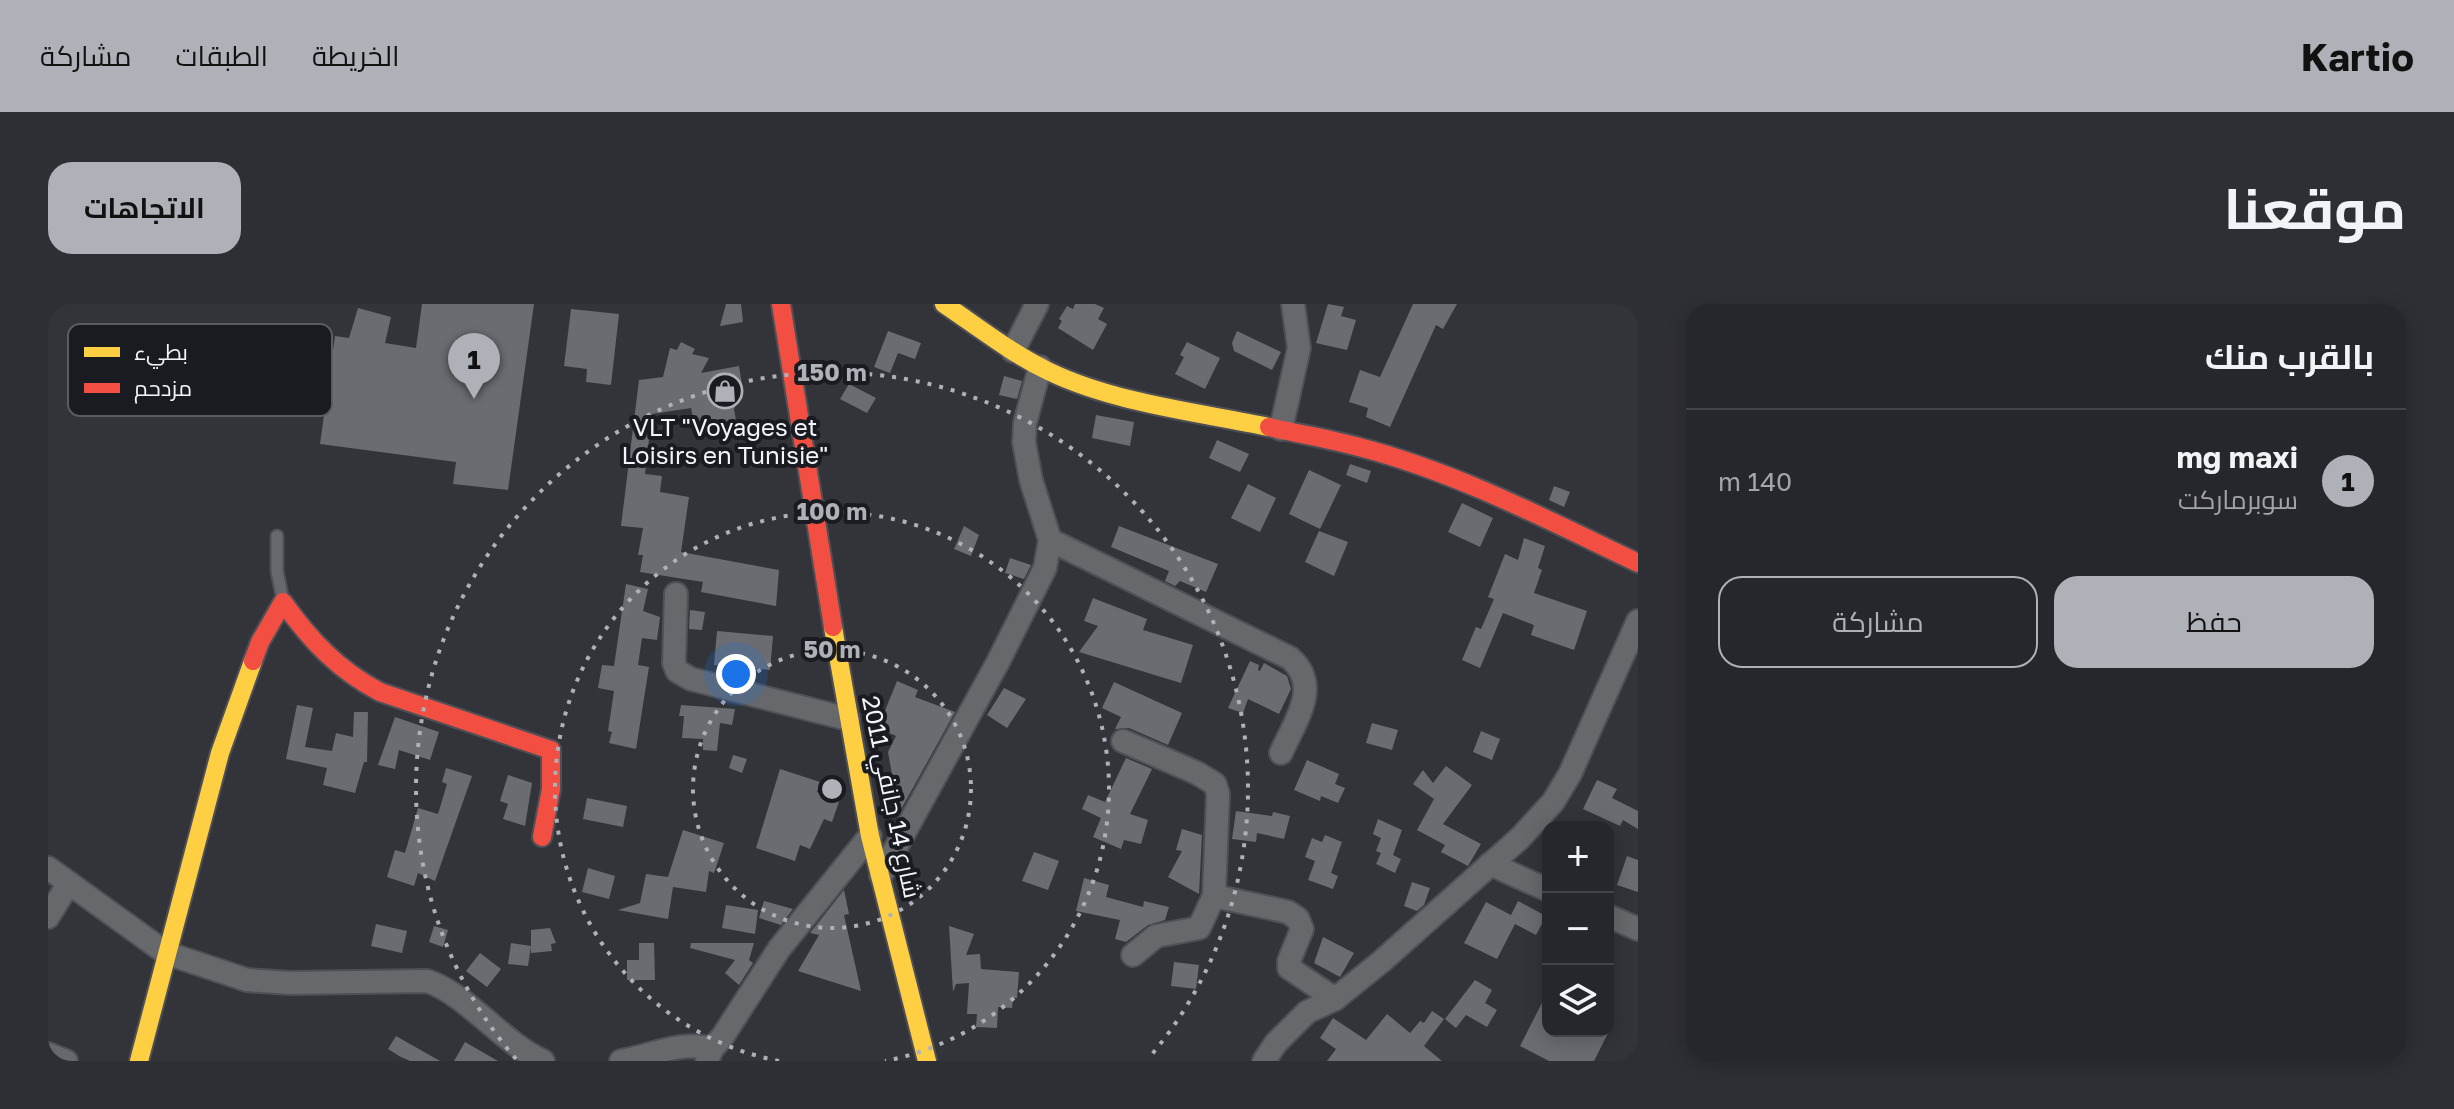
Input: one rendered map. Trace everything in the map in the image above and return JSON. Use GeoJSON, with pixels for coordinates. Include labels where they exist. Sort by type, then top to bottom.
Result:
{"type":"FeatureCollection","features":[{"type":"Feature","properties":{"kind":"street","name":"شارع 14 جانفي 2011"},"geometry":{"type":"LineString","coordinates":[[781,304],[870,836],[925,1060]]}},
{"type":"Feature","properties":{"kind":"street"},"geometry":{"type":"LineString","coordinates":[[944,304],[1040,367],[1108,393],[1360,447],[1431,469],[1547,519],[1638,563]]}},
{"type":"Feature","properties":{"kind":"street"},"geometry":{"type":"LineString","coordinates":[[1013,351],[1037,304]]}},
{"type":"Feature","properties":{"kind":"street"},"geometry":{"type":"LineString","coordinates":[[1281,429],[1299,348],[1293,304]]}},
{"type":"Feature","properties":{"kind":"street"},"geometry":{"type":"LineString","coordinates":[[881,875],[1045,568],[1050,540],[1031,480],[1024,442],[1025,423],[1040,367]]}},
{"type":"Feature","properties":{"kind":"street"},"geometry":{"type":"LineString","coordinates":[[1050,540],[1290,658],[1300,666],[1306,690],[1281,753]]}},
{"type":"Feature","properties":{"kind":"street"},"geometry":{"type":"LineString","coordinates":[[676,594],[674,663],[682,675],[848,719]]}},
{"type":"Feature","properties":{"kind":"street"},"geometry":{"type":"LineString","coordinates":[[139,1061],[220,753],[260,642],[283,602],[309,639],[354,679],[394,697],[551,750],[553,764],[542,837]]}},
{"type":"Feature","properties":{"kind":"street"},"geometry":{"type":"LineString","coordinates":[[1264,1061],[1276,1043],[1307,1012],[1335,999],[1382,961],[1520,838],[1553,802],[1570,774],[1638,621]]}},
{"type":"Feature","properties":{"kind":"street"},"geometry":{"type":"LineString","coordinates":[[1123,741],[1197,773],[1215,784],[1218,794],[1214,896],[1199,928],[1156,936],[1133,955]]}},
{"type":"Feature","properties":{"kind":"street"},"geometry":{"type":"LineString","coordinates":[[621,1061],[652,1052],[698,1045],[710,1055],[779,949],[870,836]]}},
{"type":"Feature","properties":{"kind":"street"},"geometry":{"type":"LineString","coordinates":[[1490,864],[1542,887]]}},
{"type":"Feature","properties":{"kind":"street"},"geometry":{"type":"LineString","coordinates":[[48,868],[166,953],[247,980],[290,983],[427,981],[446,990],[522,1052],[543,1061]]}},
{"type":"Feature","properties":{"kind":"street"},"geometry":{"type":"LineString","coordinates":[[48,917],[69,883]]}},
{"type":"Feature","properties":{"kind":"street"},"geometry":{"type":"LineString","coordinates":[[1214,896],[1288,912],[1298,919],[1302,929],[1289,968],[1335,999]]}},
{"type":"Feature","properties":{"kind":"street"},"geometry":{"type":"LineString","coordinates":[[1614,919],[1638,929]]}},
{"type":"Feature","properties":{"kind":"street"},"geometry":{"type":"LineString","coordinates":[[48,1054],[66,1061]]}},
{"type":"Feature","properties":{"kind":"lane"},"geometry":{"type":"LineString","coordinates":[[277,536],[277,571],[283,602]]}},
{"type":"Feature","properties":{"kind":"building"},"geometry":{"type":"Polygon","coordinates":[[[422,304],[534,304],[508,490],[453,484],[456,462],[320,444],[324,416],[332,416],[335,336],[349,338],[358,308],[391,317],[385,343],[416,348],[422,304]]]}},
{"type":"Feature","properties":{"kind":"building"},"geometry":{"type":"Polygon","coordinates":[[[726,304],[741,304],[743,322],[720,326],[726,304]]]}},
{"type":"Feature","properties":{"kind":"building"},"geometry":{"type":"Polygon","coordinates":[[[1075,304],[1095,304],[1104,308],[1098,319],[1107,324],[1093,350],[1058,328],[1062,321],[1059,319],[1067,306],[1073,309],[1075,304]]]}},
{"type":"Feature","properties":{"kind":"building"},"geometry":{"type":"Polygon","coordinates":[[[1328,304],[1344,307],[1341,316],[1356,320],[1347,350],[1316,343],[1328,304]]]}},
{"type":"Feature","properties":{"kind":"building"},"geometry":{"type":"Polygon","coordinates":[[[1413,304],[1457,304],[1443,329],[1436,325],[1390,427],[1366,417],[1368,408],[1349,402],[1360,370],[1380,377],[1413,304]]]}},
{"type":"Feature","properties":{"kind":"building"},"geometry":{"type":"Polygon","coordinates":[[[571,309],[619,314],[611,385],[586,382],[587,369],[564,366],[571,309]]]}},
{"type":"Feature","properties":{"kind":"building"},"geometry":{"type":"Polygon","coordinates":[[[888,331],[921,343],[915,359],[898,353],[890,373],[874,367],[888,331]]]}},
{"type":"Feature","properties":{"kind":"building"},"geometry":{"type":"Polygon","coordinates":[[[1237,331],[1281,352],[1272,370],[1234,351],[1232,343],[1237,331]]]}},
{"type":"Feature","properties":{"kind":"building"},"geometry":{"type":"Polygon","coordinates":[[[681,342],[695,349],[692,354],[709,358],[701,373],[739,366],[743,392],[734,409],[737,426],[696,433],[691,408],[652,414],[645,474],[662,476],[660,492],[689,497],[681,552],[779,570],[776,606],[701,592],[703,582],[640,572],[643,555],[638,555],[643,528],[621,526],[639,380],[663,377],[670,348],[677,350],[681,342]]]}},
{"type":"Feature","properties":{"kind":"building"},"geometry":{"type":"Polygon","coordinates":[[[1187,342],[1220,358],[1205,389],[1175,374],[1184,357],[1180,355],[1187,342]]]}},
{"type":"Feature","properties":{"kind":"building"},"geometry":{"type":"Polygon","coordinates":[[[1004,376],[1022,381],[1017,399],[999,395],[1004,376]]]}},
{"type":"Feature","properties":{"kind":"building"},"geometry":{"type":"Polygon","coordinates":[[[849,384],[876,398],[867,413],[840,399],[849,384]]]}},
{"type":"Feature","properties":{"kind":"building"},"geometry":{"type":"Polygon","coordinates":[[[1096,415],[1134,422],[1130,446],[1092,438],[1096,415]]]}},
{"type":"Feature","properties":{"kind":"building"},"geometry":{"type":"Polygon","coordinates":[[[1217,440],[1249,454],[1240,472],[1209,458],[1217,440]]]}},
{"type":"Feature","properties":{"kind":"building"},"geometry":{"type":"Polygon","coordinates":[[[1350,464],[1371,471],[1367,483],[1346,475],[1350,464]]]}},
{"type":"Feature","properties":{"kind":"building"},"geometry":{"type":"Polygon","coordinates":[[[1309,470],[1341,485],[1320,529],[1289,514],[1309,470]]]}},
{"type":"Feature","properties":{"kind":"building"},"geometry":{"type":"Polygon","coordinates":[[[1248,484],[1276,498],[1260,532],[1231,518],[1248,484]]]}},
{"type":"Feature","properties":{"kind":"building"},"geometry":{"type":"Polygon","coordinates":[[[1554,486],[1570,492],[1564,507],[1549,500],[1554,486]]]}},
{"type":"Feature","properties":{"kind":"building"},"geometry":{"type":"Polygon","coordinates":[[[1462,503],[1493,518],[1480,547],[1448,532],[1462,503]]]}},
{"type":"Feature","properties":{"kind":"building"},"geometry":{"type":"Polygon","coordinates":[[[964,526],[979,535],[971,556],[954,549],[964,526]]]}},
{"type":"Feature","properties":{"kind":"building"},"geometry":{"type":"Polygon","coordinates":[[[1119,526],[1218,564],[1206,592],[1180,581],[1175,586],[1165,581],[1169,571],[1111,547],[1119,526]]]}},
{"type":"Feature","properties":{"kind":"building"},"geometry":{"type":"Polygon","coordinates":[[[1319,531],[1348,542],[1334,576],[1305,562],[1319,531]]]}},
{"type":"Feature","properties":{"kind":"building"},"geometry":{"type":"Polygon","coordinates":[[[1524,538],[1545,546],[1538,568],[1542,570],[1534,593],[1587,611],[1574,650],[1531,635],[1534,625],[1503,613],[1480,668],[1462,660],[1476,627],[1481,629],[1494,599],[1488,597],[1505,554],[1518,560],[1524,538]]]}},
{"type":"Feature","properties":{"kind":"building"},"geometry":{"type":"Polygon","coordinates":[[[1010,558],[1031,565],[1024,579],[1005,573],[1010,558]]]}},
{"type":"Feature","properties":{"kind":"building"},"geometry":{"type":"Polygon","coordinates":[[[626,584],[648,589],[643,611],[660,617],[657,640],[642,638],[638,665],[649,667],[636,749],[609,743],[614,691],[598,688],[602,665],[614,666],[626,584]]]}},
{"type":"Feature","properties":{"kind":"building"},"geometry":{"type":"Polygon","coordinates":[[[1093,598],[1147,619],[1143,630],[1193,645],[1181,683],[1079,652],[1098,626],[1084,621],[1093,598]]]}},
{"type":"Feature","properties":{"kind":"building"},"geometry":{"type":"Polygon","coordinates":[[[690,610],[705,612],[702,630],[689,629],[690,610]]]}},
{"type":"Feature","properties":{"kind":"building"},"geometry":{"type":"Polygon","coordinates":[[[717,631],[773,636],[770,670],[714,665],[717,631]]]}},
{"type":"Feature","properties":{"kind":"building"},"geometry":{"type":"Polygon","coordinates":[[[1250,661],[1259,665],[1260,671],[1264,663],[1287,676],[1291,689],[1279,714],[1248,699],[1243,713],[1228,708],[1250,661]]]}},
{"type":"Feature","properties":{"kind":"building"},"geometry":{"type":"Polygon","coordinates":[[[897,681],[918,690],[915,697],[955,712],[899,813],[893,813],[889,780],[893,780],[888,752],[896,736],[878,728],[897,681]]]}},
{"type":"Feature","properties":{"kind":"building"},"geometry":{"type":"Polygon","coordinates":[[[1114,682],[1182,713],[1168,745],[1129,728],[1115,729],[1121,717],[1102,708],[1114,682]]]}},
{"type":"Feature","properties":{"kind":"building"},"geometry":{"type":"Polygon","coordinates":[[[1004,688],[1026,699],[1007,728],[987,715],[1004,688]]]}},
{"type":"Feature","properties":{"kind":"building"},"geometry":{"type":"Polygon","coordinates":[[[297,705],[313,708],[305,747],[332,751],[336,733],[353,737],[354,712],[368,712],[367,762],[364,762],[355,793],[323,785],[327,768],[286,759],[297,705]]]}},
{"type":"Feature","properties":{"kind":"building"},"geometry":{"type":"Polygon","coordinates":[[[681,705],[735,709],[732,725],[720,723],[717,751],[703,750],[703,739],[682,738],[684,716],[679,716],[681,705]]]}},
{"type":"Feature","properties":{"kind":"building"},"geometry":{"type":"Polygon","coordinates":[[[395,717],[439,732],[430,760],[399,750],[395,769],[378,765],[395,717]]]}},
{"type":"Feature","properties":{"kind":"building"},"geometry":{"type":"Polygon","coordinates":[[[1372,723],[1398,730],[1392,750],[1366,743],[1372,723]]]}},
{"type":"Feature","properties":{"kind":"building"},"geometry":{"type":"Polygon","coordinates":[[[1481,731],[1500,739],[1492,760],[1473,752],[1481,731]]]}},
{"type":"Feature","properties":{"kind":"building"},"geometry":{"type":"Polygon","coordinates":[[[733,755],[747,759],[742,773],[729,768],[733,755]]]}},
{"type":"Feature","properties":{"kind":"building"},"geometry":{"type":"Polygon","coordinates":[[[1126,758],[1152,769],[1130,814],[1148,820],[1141,844],[1124,840],[1121,849],[1093,837],[1101,818],[1082,809],[1088,795],[1105,802],[1126,758]]]}},
{"type":"Feature","properties":{"kind":"building"},"geometry":{"type":"Polygon","coordinates":[[[1307,760],[1339,774],[1335,784],[1345,788],[1338,803],[1321,796],[1320,801],[1294,790],[1307,760]]]}},
{"type":"Feature","properties":{"kind":"building"},"geometry":{"type":"Polygon","coordinates":[[[1446,766],[1472,785],[1443,824],[1481,844],[1468,866],[1441,852],[1445,845],[1417,830],[1434,799],[1413,784],[1423,770],[1433,783],[1446,766]]]}},
{"type":"Feature","properties":{"kind":"building"},"geometry":{"type":"Polygon","coordinates":[[[446,768],[472,776],[435,881],[418,873],[414,886],[387,877],[395,850],[405,853],[418,808],[438,814],[447,784],[442,782],[446,768]]]}},
{"type":"Feature","properties":{"kind":"building"},"geometry":{"type":"Polygon","coordinates":[[[780,769],[820,782],[817,792],[840,799],[832,822],[824,819],[810,849],[800,845],[795,861],[756,848],[780,769]]]}},
{"type":"Feature","properties":{"kind":"building"},"geometry":{"type":"Polygon","coordinates":[[[508,775],[532,783],[525,826],[503,819],[508,804],[500,801],[508,775]]]}},
{"type":"Feature","properties":{"kind":"building"},"geometry":{"type":"Polygon","coordinates":[[[1597,780],[1617,789],[1612,798],[1638,811],[1638,829],[1623,820],[1620,826],[1583,809],[1597,780]]]}},
{"type":"Feature","properties":{"kind":"building"},"geometry":{"type":"Polygon","coordinates":[[[587,798],[627,806],[623,827],[583,819],[587,798]]]}},
{"type":"Feature","properties":{"kind":"building"},"geometry":{"type":"Polygon","coordinates":[[[1236,811],[1272,816],[1273,812],[1290,816],[1284,839],[1257,833],[1256,842],[1232,839],[1236,811]]]}},
{"type":"Feature","properties":{"kind":"building"},"geometry":{"type":"Polygon","coordinates":[[[1378,819],[1402,830],[1393,855],[1401,859],[1395,873],[1376,864],[1381,853],[1376,851],[1381,838],[1373,834],[1378,819]]]}},
{"type":"Feature","properties":{"kind":"building"},"geometry":{"type":"Polygon","coordinates":[[[1182,829],[1202,835],[1199,894],[1168,877],[1182,851],[1176,850],[1182,829]]]}},
{"type":"Feature","properties":{"kind":"building"},"geometry":{"type":"Polygon","coordinates":[[[683,830],[724,843],[714,873],[709,871],[706,892],[673,887],[668,919],[618,910],[640,903],[646,874],[668,877],[683,830]]]}},
{"type":"Feature","properties":{"kind":"building"},"geometry":{"type":"Polygon","coordinates":[[[1325,835],[1342,842],[1331,873],[1338,876],[1333,889],[1308,880],[1315,861],[1305,857],[1312,838],[1322,842],[1325,835]]]}},
{"type":"Feature","properties":{"kind":"building"},"geometry":{"type":"Polygon","coordinates":[[[1034,852],[1059,861],[1048,890],[1022,881],[1034,852]]]}},
{"type":"Feature","properties":{"kind":"building"},"geometry":{"type":"Polygon","coordinates":[[[1627,856],[1638,860],[1638,892],[1617,885],[1627,856]]]}},
{"type":"Feature","properties":{"kind":"building"},"geometry":{"type":"Polygon","coordinates":[[[588,868],[615,876],[609,899],[582,892],[588,868]]]}},
{"type":"Feature","properties":{"kind":"building"},"geometry":{"type":"Polygon","coordinates":[[[1084,878],[1109,885],[1106,897],[1143,907],[1144,901],[1169,907],[1165,920],[1148,925],[1126,942],[1115,939],[1120,920],[1076,911],[1084,878]]]}},
{"type":"Feature","properties":{"kind":"building"},"geometry":{"type":"Polygon","coordinates":[[[1412,882],[1430,888],[1424,905],[1417,911],[1404,906],[1412,882]]]}},
{"type":"Feature","properties":{"kind":"building"},"geometry":{"type":"Polygon","coordinates":[[[844,890],[849,914],[844,915],[861,991],[798,971],[819,935],[810,933],[844,890]]]}},
{"type":"Feature","properties":{"kind":"building"},"geometry":{"type":"Polygon","coordinates":[[[764,901],[793,909],[781,925],[759,918],[764,901]]]}},
{"type":"Feature","properties":{"kind":"building"},"geometry":{"type":"Polygon","coordinates":[[[1518,901],[1542,914],[1542,924],[1536,935],[1515,924],[1497,959],[1464,943],[1486,902],[1511,915],[1518,901]]]}},
{"type":"Feature","properties":{"kind":"building"},"geometry":{"type":"Polygon","coordinates":[[[726,905],[758,910],[755,934],[722,928],[726,905]]]}},
{"type":"Feature","properties":{"kind":"building"},"geometry":{"type":"Polygon","coordinates":[[[376,924],[407,931],[402,953],[371,946],[376,924]]]}},
{"type":"Feature","properties":{"kind":"building"},"geometry":{"type":"Polygon","coordinates":[[[434,926],[448,930],[443,947],[429,942],[434,926]]]}},
{"type":"Feature","properties":{"kind":"building"},"geometry":{"type":"Polygon","coordinates":[[[949,926],[974,934],[966,955],[980,954],[981,969],[1019,972],[1017,998],[1013,998],[1012,1008],[998,1007],[997,1028],[976,1027],[977,1014],[967,1014],[969,983],[956,984],[953,992],[949,926]]]}},
{"type":"Feature","properties":{"kind":"building"},"geometry":{"type":"Polygon","coordinates":[[[550,928],[556,943],[551,944],[552,951],[531,953],[531,930],[550,928]]]}},
{"type":"Feature","properties":{"kind":"building"},"geometry":{"type":"Polygon","coordinates":[[[1323,937],[1354,953],[1340,977],[1314,963],[1323,937]]]}},
{"type":"Feature","properties":{"kind":"building"},"geometry":{"type":"Polygon","coordinates":[[[511,943],[531,946],[528,966],[508,964],[511,943]]]}},
{"type":"Feature","properties":{"kind":"building"},"geometry":{"type":"Polygon","coordinates":[[[639,943],[654,943],[655,980],[627,980],[627,960],[639,960],[639,943]]]}},
{"type":"Feature","properties":{"kind":"building"},"geometry":{"type":"Polygon","coordinates":[[[691,943],[754,943],[749,960],[753,963],[739,985],[725,973],[735,960],[690,948],[691,943]]]}},
{"type":"Feature","properties":{"kind":"building"},"geometry":{"type":"Polygon","coordinates":[[[480,953],[501,969],[487,987],[466,971],[480,953]]]}},
{"type":"Feature","properties":{"kind":"building"},"geometry":{"type":"Polygon","coordinates":[[[1174,962],[1199,965],[1196,989],[1171,986],[1174,962]]]}},
{"type":"Feature","properties":{"kind":"building"},"geometry":{"type":"Polygon","coordinates":[[[1475,980],[1492,990],[1485,1003],[1497,1010],[1487,1027],[1466,1015],[1456,1028],[1445,1019],[1475,980]]]}},
{"type":"Feature","properties":{"kind":"building"},"geometry":{"type":"Polygon","coordinates":[[[1542,1003],[1542,1037],[1606,1037],[1594,1061],[1549,1061],[1520,1046],[1542,1003]]]}},
{"type":"Feature","properties":{"kind":"building"},"geometry":{"type":"Polygon","coordinates":[[[1432,1011],[1444,1019],[1424,1046],[1442,1061],[1327,1061],[1336,1049],[1320,1038],[1333,1018],[1366,1040],[1387,1014],[1410,1033],[1420,1021],[1424,1023],[1432,1011]]]}},
{"type":"Feature","properties":{"kind":"building"},"geometry":{"type":"Polygon","coordinates":[[[396,1036],[440,1061],[410,1061],[399,1056],[388,1049],[396,1036]]]}},
{"type":"Feature","properties":{"kind":"building"},"geometry":{"type":"Polygon","coordinates":[[[465,1042],[498,1061],[454,1061],[465,1042]]]}},
{"type":"Feature","properties":{"kind":"traffic: slow"},"geometry":{"type":"LineString","coordinates":[[944,304],[1021,356],[1073,382],[1128,399],[1269,427]]}},
{"type":"Feature","properties":{"kind":"traffic: slow"},"geometry":{"type":"LineString","coordinates":[[833,627],[870,836],[927,1061]]}},
{"type":"Feature","properties":{"kind":"traffic: slow"},"geometry":{"type":"LineString","coordinates":[[139,1061],[220,753],[253,661]]}},
{"type":"Feature","properties":{"kind":"traffic: jam"},"geometry":{"type":"LineString","coordinates":[[781,304],[833,627]]}},
{"type":"Feature","properties":{"kind":"traffic: jam"},"geometry":{"type":"LineString","coordinates":[[1269,427],[1359,447],[1431,470],[1501,498],[1638,563]]}},
{"type":"Feature","properties":{"kind":"traffic: jam"},"geometry":{"type":"LineString","coordinates":[[253,661],[283,602],[326,653],[380,692],[551,750],[551,789],[542,837]]}},
{"type":"Feature","properties":{"kind":"place","name":"VLT \"Voyages et Loisirs en Tunisie\""},"geometry":{"type":"Point","coordinates":[725,391]}},
{"type":"Feature","properties":{"kind":"place","name":"mg maxi"},"geometry":{"type":"Point","coordinates":[474,399]}}]}
